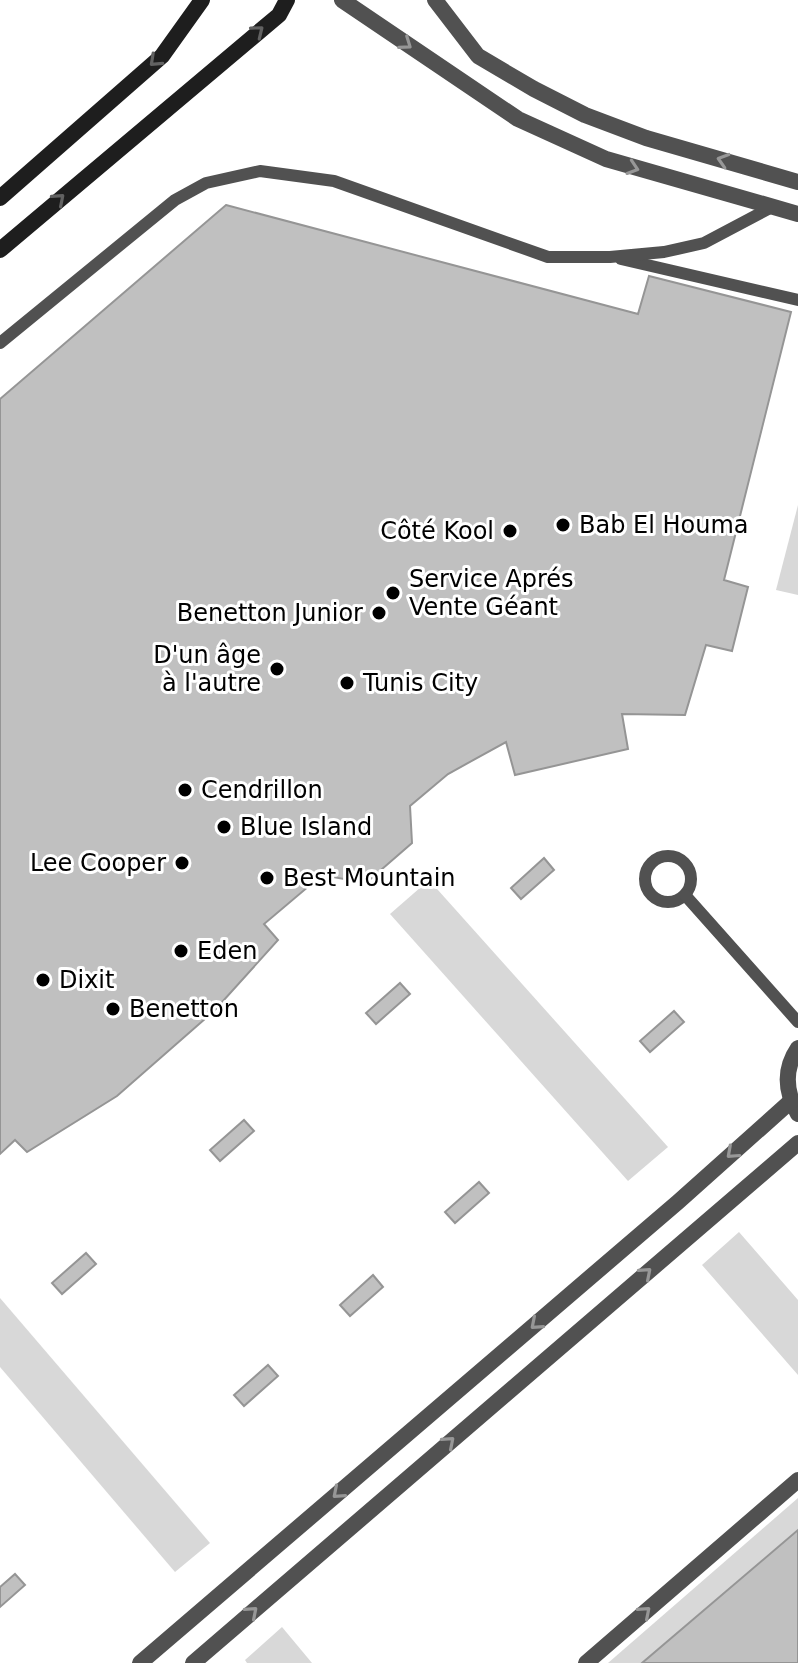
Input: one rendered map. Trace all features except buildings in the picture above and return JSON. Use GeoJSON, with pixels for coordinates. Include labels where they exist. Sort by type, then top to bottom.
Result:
{"type":"FeatureCollection","features":[{"type":"Feature","properties":{"kind":"street"},"geometry":{"type":"LineString","coordinates":[[0,198],[162,56],[202,0]]}},
{"type":"Feature","properties":{"kind":"street"},"geometry":{"type":"LineString","coordinates":[[0,250],[279,15],[287,0]]}},
{"type":"Feature","properties":{"kind":"street"},"geometry":{"type":"LineString","coordinates":[[342,0],[518,119],[606,159],[798,214]]}},
{"type":"Feature","properties":{"kind":"street"},"geometry":{"type":"LineString","coordinates":[[435,0],[478,56],[585,115],[646,138],[798,182]]}},
{"type":"Feature","properties":{"kind":"street"},"geometry":{"type":"LineString","coordinates":[[140,1663],[678,1202],[794,1108],[787,1086],[788,1070],[798,1048]]}},
{"type":"Feature","properties":{"kind":"street"},"geometry":{"type":"LineString","coordinates":[[193,1663],[798,1143]]}},
{"type":"Feature","properties":{"kind":"street"},"geometry":{"type":"LineString","coordinates":[[586,1663],[798,1480]]}},
{"type":"Feature","properties":{"kind":"lane"},"geometry":{"type":"LineString","coordinates":[[0,343],[175,200],[206,183],[260,171],[334,181],[548,257],[610,257],[664,252],[704,243],[772,207]]}},
{"type":"Feature","properties":{"kind":"lane"},"geometry":{"type":"LineString","coordinates":[[610,257],[798,300]]}},
{"type":"Feature","properties":{"kind":"lane"},"geometry":{"type":"LineString","coordinates":[[685,895],[798,1022]]}},
{"type":"Feature","properties":{"kind":"shaded area"},"geometry":{"type":"Polygon","coordinates":[[[798,505],[798,595],[776,590],[798,505]]]}},
{"type":"Feature","properties":{"kind":"shaded area"},"geometry":{"type":"Polygon","coordinates":[[[429,880],[668,1147],[628,1181],[390,914],[429,880]]]}},
{"type":"Feature","properties":{"kind":"shaded area"},"geometry":{"type":"Polygon","coordinates":[[[739,1232],[798,1300],[798,1375],[702,1265],[739,1232]]]}},
{"type":"Feature","properties":{"kind":"shaded area"},"geometry":{"type":"Polygon","coordinates":[[[0,1298],[210,1543],[175,1572],[0,1367],[0,1298]]]}},
{"type":"Feature","properties":{"kind":"shaded area"},"geometry":{"type":"Polygon","coordinates":[[[798,1498],[798,1663],[608,1663],[798,1498]]]}},
{"type":"Feature","properties":{"kind":"shaded area"},"geometry":{"type":"Polygon","coordinates":[[[282,1627],[312,1663],[247,1663],[245,1660],[282,1627]]]}},
{"type":"Feature","properties":{"kind":"place","name":"Bab El Houma"},"geometry":{"type":"Point","coordinates":[563,525]}},
{"type":"Feature","properties":{"kind":"place","name":"Côté Kool"},"geometry":{"type":"Point","coordinates":[510,531]}},
{"type":"Feature","properties":{"kind":"place","name":"Service Aprés Vente Géant"},"geometry":{"type":"Point","coordinates":[393,593]}},
{"type":"Feature","properties":{"kind":"place","name":"Benetton Junior"},"geometry":{"type":"Point","coordinates":[379,613]}},
{"type":"Feature","properties":{"kind":"place","name":"D'un âge à l'autre"},"geometry":{"type":"Point","coordinates":[277,669]}},
{"type":"Feature","properties":{"kind":"place","name":"Tunis City"},"geometry":{"type":"Point","coordinates":[347,683]}},
{"type":"Feature","properties":{"kind":"place","name":"Cendrillon"},"geometry":{"type":"Point","coordinates":[185,790]}},
{"type":"Feature","properties":{"kind":"place","name":"Blue Island"},"geometry":{"type":"Point","coordinates":[224,827]}},
{"type":"Feature","properties":{"kind":"place","name":"Lee Cooper"},"geometry":{"type":"Point","coordinates":[182,863]}},
{"type":"Feature","properties":{"kind":"place","name":"Best Mountain"},"geometry":{"type":"Point","coordinates":[267,878]}},
{"type":"Feature","properties":{"kind":"place","name":"Eden"},"geometry":{"type":"Point","coordinates":[181,951]}},
{"type":"Feature","properties":{"kind":"place","name":"Dixit"},"geometry":{"type":"Point","coordinates":[43,980]}},
{"type":"Feature","properties":{"kind":"place","name":"Benetton"},"geometry":{"type":"Point","coordinates":[113,1009]}}]}
